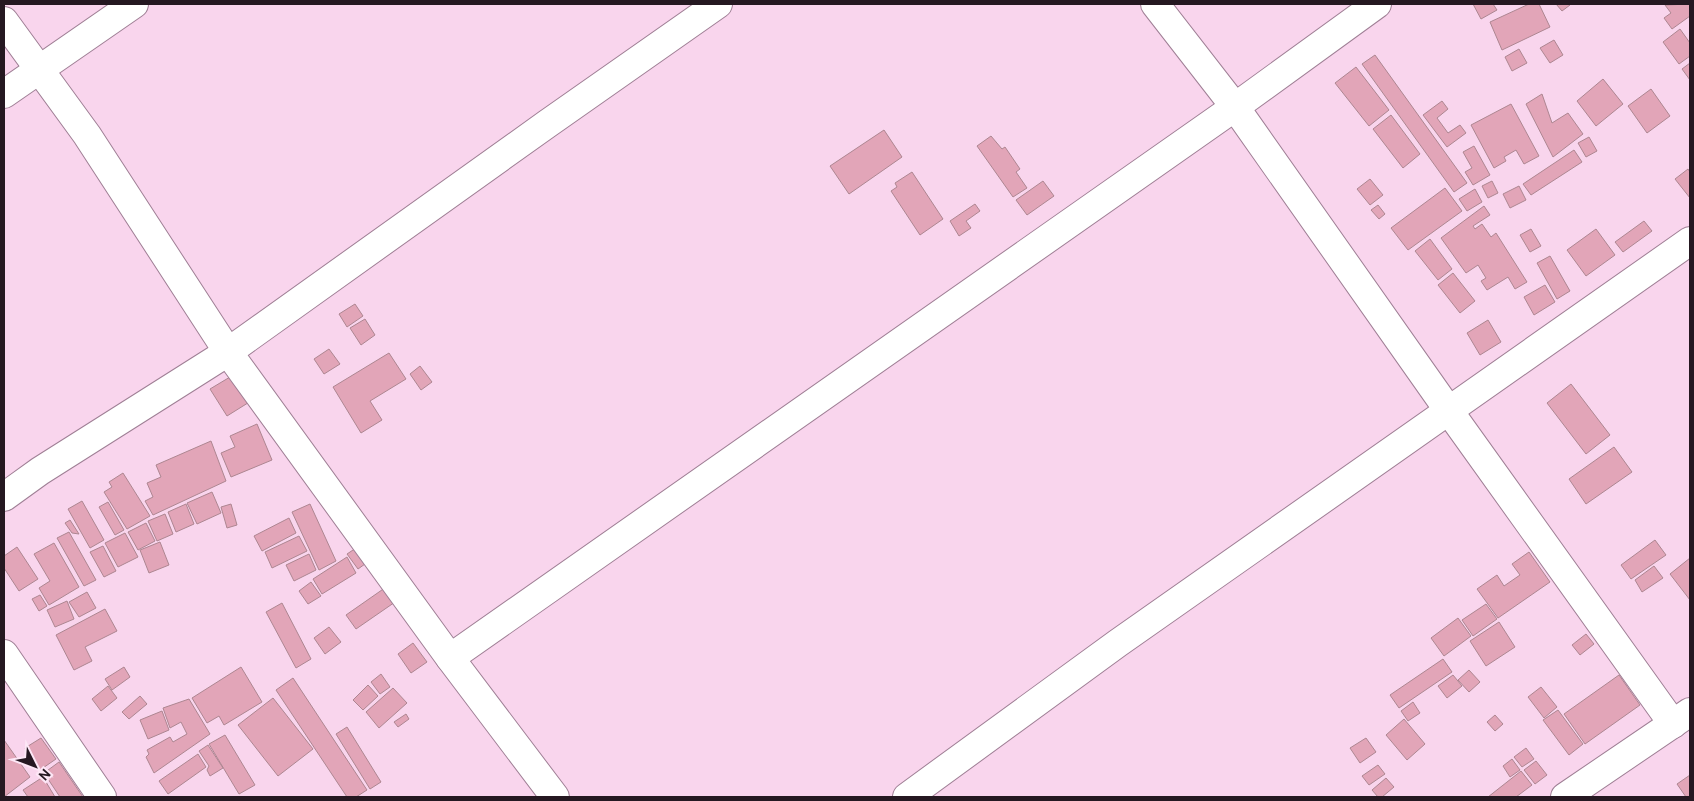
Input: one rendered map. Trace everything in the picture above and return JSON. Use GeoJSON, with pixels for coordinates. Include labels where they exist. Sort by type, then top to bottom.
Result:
{"type":"FeatureCollection","features":[{"type":"Feature","properties":{"kind":"street"},"geometry":{"type":"LineString","coordinates":[[4,94],[134,4]]}},
{"type":"Feature","properties":{"kind":"street"},"geometry":{"type":"LineString","coordinates":[[4,497],[40,470],[228,352],[718,4]]}},
{"type":"Feature","properties":{"kind":"street"},"geometry":{"type":"LineString","coordinates":[[1155,4],[1236,107],[1449,411],[1682,718],[1565,797]]}},
{"type":"Feature","properties":{"kind":"street"},"geometry":{"type":"LineString","coordinates":[[450,658],[1236,107],[1377,4]]}},
{"type":"Feature","properties":{"kind":"street"},"geometry":{"type":"LineString","coordinates":[[4,21],[87,135],[228,352],[450,658],[555,797]]}},
{"type":"Feature","properties":{"kind":"street"},"geometry":{"type":"LineString","coordinates":[[907,797],[1118,643],[1690,242]]}},
{"type":"Feature","properties":{"kind":"street"},"geometry":{"type":"LineString","coordinates":[[4,654],[102,797]]}},
{"type":"Feature","properties":{"kind":"building"},"geometry":{"type":"Polygon","coordinates":[[[1473,4],[1493,4],[1497,10],[1481,19],[1473,4]]]}},
{"type":"Feature","properties":{"kind":"building"},"geometry":{"type":"Polygon","coordinates":[[[1529,4],[1539,4],[1550,27],[1502,50],[1490,22],[1529,4]]]}},
{"type":"Feature","properties":{"kind":"building"},"geometry":{"type":"Polygon","coordinates":[[[1556,4],[1570,4],[1570,5],[1562,11],[1556,4]]]}},
{"type":"Feature","properties":{"kind":"building"},"geometry":{"type":"Polygon","coordinates":[[[1690,4],[1690,16],[1672,29],[1664,18],[1671,13],[1665,5],[1690,4]]]}},
{"type":"Feature","properties":{"kind":"building"},"geometry":{"type":"Polygon","coordinates":[[[1680,29],[1690,43],[1690,56],[1679,64],[1663,42],[1680,29]]]}},
{"type":"Feature","properties":{"kind":"building"},"geometry":{"type":"Polygon","coordinates":[[[1554,40],[1563,55],[1550,63],[1540,48],[1554,40]]]}},
{"type":"Feature","properties":{"kind":"building"},"geometry":{"type":"Polygon","coordinates":[[[1519,49],[1527,63],[1512,71],[1505,57],[1519,49]]]}},
{"type":"Feature","properties":{"kind":"building"},"geometry":{"type":"Polygon","coordinates":[[[1375,55],[1467,183],[1454,192],[1362,64],[1375,55]]]}},
{"type":"Feature","properties":{"kind":"building"},"geometry":{"type":"Polygon","coordinates":[[[1690,63],[1690,80],[1682,69],[1690,63]]]}},
{"type":"Feature","properties":{"kind":"building"},"geometry":{"type":"Polygon","coordinates":[[[1356,67],[1389,110],[1369,126],[1335,83],[1356,67]]]}},
{"type":"Feature","properties":{"kind":"building"},"geometry":{"type":"Polygon","coordinates":[[[1603,79],[1623,104],[1596,126],[1577,101],[1603,79]]]}},
{"type":"Feature","properties":{"kind":"building"},"geometry":{"type":"Polygon","coordinates":[[[1651,89],[1670,116],[1647,133],[1628,106],[1651,89]]]}},
{"type":"Feature","properties":{"kind":"building"},"geometry":{"type":"Polygon","coordinates":[[[1542,94],[1552,123],[1568,113],[1583,134],[1553,157],[1526,104],[1542,94]]]}},
{"type":"Feature","properties":{"kind":"building"},"geometry":{"type":"Polygon","coordinates":[[[1442,101],[1448,109],[1437,118],[1448,133],[1460,125],[1466,133],[1447,147],[1423,115],[1442,101]]]}},
{"type":"Feature","properties":{"kind":"building"},"geometry":{"type":"Polygon","coordinates":[[[1511,104],[1539,156],[1524,164],[1516,150],[1504,157],[1506,161],[1494,168],[1471,125],[1511,104]]]}},
{"type":"Feature","properties":{"kind":"building"},"geometry":{"type":"Polygon","coordinates":[[[1391,115],[1420,154],[1403,168],[1373,129],[1391,115]]]}},
{"type":"Feature","properties":{"kind":"building"},"geometry":{"type":"Polygon","coordinates":[[[884,130],[902,157],[849,194],[830,166],[884,130]]]}},
{"type":"Feature","properties":{"kind":"building"},"geometry":{"type":"Polygon","coordinates":[[[991,136],[1002,149],[1005,147],[1020,169],[1016,172],[1027,188],[1013,197],[977,146],[991,136]]]}},
{"type":"Feature","properties":{"kind":"building"},"geometry":{"type":"Polygon","coordinates":[[[1589,137],[1597,151],[1586,157],[1578,143],[1589,137]]]}},
{"type":"Feature","properties":{"kind":"building"},"geometry":{"type":"Polygon","coordinates":[[[1474,146],[1490,175],[1473,185],[1465,172],[1472,168],[1463,152],[1474,146]]]}},
{"type":"Feature","properties":{"kind":"building"},"geometry":{"type":"Polygon","coordinates":[[[1574,150],[1582,162],[1531,195],[1523,184],[1574,150]]]}},
{"type":"Feature","properties":{"kind":"building"},"geometry":{"type":"Polygon","coordinates":[[[1688,169],[1690,172],[1690,198],[1675,179],[1688,169]]]}},
{"type":"Feature","properties":{"kind":"building"},"geometry":{"type":"Polygon","coordinates":[[[912,172],[943,219],[920,235],[891,191],[897,187],[895,183],[912,172]]]}},
{"type":"Feature","properties":{"kind":"building"},"geometry":{"type":"Polygon","coordinates":[[[1370,179],[1383,195],[1370,205],[1357,189],[1370,179]]]}},
{"type":"Feature","properties":{"kind":"building"},"geometry":{"type":"Polygon","coordinates":[[[1043,181],[1054,196],[1027,215],[1016,200],[1043,181]]]}},
{"type":"Feature","properties":{"kind":"building"},"geometry":{"type":"Polygon","coordinates":[[[1492,181],[1498,193],[1488,198],[1482,186],[1492,181]]]}},
{"type":"Feature","properties":{"kind":"building"},"geometry":{"type":"Polygon","coordinates":[[[1519,186],[1526,200],[1510,208],[1503,194],[1519,186]]]}},
{"type":"Feature","properties":{"kind":"building"},"geometry":{"type":"Polygon","coordinates":[[[1445,188],[1462,211],[1408,250],[1391,228],[1445,188]]]}},
{"type":"Feature","properties":{"kind":"building"},"geometry":{"type":"Polygon","coordinates":[[[1475,189],[1482,202],[1467,211],[1459,199],[1475,189]]]}},
{"type":"Feature","properties":{"kind":"building"},"geometry":{"type":"Polygon","coordinates":[[[975,204],[980,211],[966,221],[971,228],[959,236],[950,221],[975,204]]]}},
{"type":"Feature","properties":{"kind":"building"},"geometry":{"type":"Polygon","coordinates":[[[1378,205],[1385,214],[1379,219],[1371,210],[1378,205]]]}},
{"type":"Feature","properties":{"kind":"building"},"geometry":{"type":"Polygon","coordinates":[[[1484,206],[1490,215],[1473,226],[1475,229],[1482,224],[1491,237],[1496,233],[1527,282],[1515,289],[1508,277],[1487,290],[1481,281],[1486,278],[1478,265],[1466,273],[1441,238],[1484,206]]]}},
{"type":"Feature","properties":{"kind":"building"},"geometry":{"type":"Polygon","coordinates":[[[1644,221],[1652,231],[1623,252],[1615,242],[1644,221]]]}},
{"type":"Feature","properties":{"kind":"building"},"geometry":{"type":"Polygon","coordinates":[[[1531,229],[1541,246],[1530,252],[1520,235],[1531,229]]]}},
{"type":"Feature","properties":{"kind":"building"},"geometry":{"type":"Polygon","coordinates":[[[1596,229],[1615,255],[1586,276],[1567,250],[1596,229]]]}},
{"type":"Feature","properties":{"kind":"building"},"geometry":{"type":"Polygon","coordinates":[[[1430,239],[1452,269],[1438,280],[1415,251],[1430,239]]]}},
{"type":"Feature","properties":{"kind":"building"},"geometry":{"type":"Polygon","coordinates":[[[1550,256],[1570,291],[1557,299],[1537,263],[1550,256]]]}},
{"type":"Feature","properties":{"kind":"building"},"geometry":{"type":"Polygon","coordinates":[[[1453,273],[1475,301],[1460,313],[1438,285],[1453,273]]]}},
{"type":"Feature","properties":{"kind":"building"},"geometry":{"type":"Polygon","coordinates":[[[1545,285],[1555,302],[1534,315],[1524,297],[1545,285]]]}},
{"type":"Feature","properties":{"kind":"building"},"geometry":{"type":"Polygon","coordinates":[[[355,304],[363,316],[347,327],[339,314],[355,304]]]}},
{"type":"Feature","properties":{"kind":"building"},"geometry":{"type":"Polygon","coordinates":[[[365,319],[375,335],[361,345],[350,328],[365,319]]]}},
{"type":"Feature","properties":{"kind":"building"},"geometry":{"type":"Polygon","coordinates":[[[1488,320],[1501,342],[1480,355],[1467,333],[1488,320]]]}},
{"type":"Feature","properties":{"kind":"building"},"geometry":{"type":"Polygon","coordinates":[[[329,349],[340,364],[324,374],[314,359],[329,349]]]}},
{"type":"Feature","properties":{"kind":"building"},"geometry":{"type":"Polygon","coordinates":[[[389,353],[406,379],[370,401],[382,420],[361,433],[333,387],[389,353]]]}},
{"type":"Feature","properties":{"kind":"building"},"geometry":{"type":"Polygon","coordinates":[[[420,366],[432,382],[421,390],[410,374],[420,366]]]}},
{"type":"Feature","properties":{"kind":"building"},"geometry":{"type":"Polygon","coordinates":[[[235,374],[251,401],[227,416],[210,389],[235,374]]]}},
{"type":"Feature","properties":{"kind":"building"},"geometry":{"type":"Polygon","coordinates":[[[1571,384],[1610,435],[1586,454],[1547,403],[1571,384]]]}},
{"type":"Feature","properties":{"kind":"building"},"geometry":{"type":"Polygon","coordinates":[[[257,424],[272,460],[231,477],[221,453],[235,447],[230,436],[257,424]]]}},
{"type":"Feature","properties":{"kind":"building"},"geometry":{"type":"Polygon","coordinates":[[[211,441],[226,481],[153,515],[145,501],[153,497],[147,483],[161,477],[156,465],[211,441]]]}},
{"type":"Feature","properties":{"kind":"building"},"geometry":{"type":"Polygon","coordinates":[[[1614,447],[1632,472],[1586,504],[1569,479],[1614,447]]]}},
{"type":"Feature","properties":{"kind":"building"},"geometry":{"type":"Polygon","coordinates":[[[123,473],[150,516],[127,529],[104,492],[112,487],[109,482],[123,473]]]}},
{"type":"Feature","properties":{"kind":"building"},"geometry":{"type":"Polygon","coordinates":[[[212,492],[221,513],[197,524],[187,503],[212,492]]]}},
{"type":"Feature","properties":{"kind":"building"},"geometry":{"type":"Polygon","coordinates":[[[82,501],[104,540],[90,548],[68,509],[82,501]]]}},
{"type":"Feature","properties":{"kind":"building"},"geometry":{"type":"Polygon","coordinates":[[[108,502],[124,530],[115,535],[99,507],[108,502]]]}},
{"type":"Feature","properties":{"kind":"building"},"geometry":{"type":"Polygon","coordinates":[[[186,504],[194,524],[176,532],[168,512],[186,504]]]}},
{"type":"Feature","properties":{"kind":"building"},"geometry":{"type":"Polygon","coordinates":[[[231,504],[237,525],[227,528],[221,507],[231,504]]]}},
{"type":"Feature","properties":{"kind":"building"},"geometry":{"type":"Polygon","coordinates":[[[310,504],[336,561],[319,570],[292,512],[310,504]]]}},
{"type":"Feature","properties":{"kind":"building"},"geometry":{"type":"Polygon","coordinates":[[[165,514],[173,534],[157,541],[148,521],[165,514]]]}},
{"type":"Feature","properties":{"kind":"building"},"geometry":{"type":"Polygon","coordinates":[[[289,518],[296,533],[262,551],[254,536],[289,518]]]}},
{"type":"Feature","properties":{"kind":"building"},"geometry":{"type":"Polygon","coordinates":[[[70,520],[79,534],[72,533],[65,523],[70,520]]]}},
{"type":"Feature","properties":{"kind":"building"},"geometry":{"type":"Polygon","coordinates":[[[146,523],[155,541],[138,550],[128,532],[146,523]]]}},
{"type":"Feature","properties":{"kind":"building"},"geometry":{"type":"Polygon","coordinates":[[[69,532],[96,580],[84,586],[57,538],[69,532]]]}},
{"type":"Feature","properties":{"kind":"building"},"geometry":{"type":"Polygon","coordinates":[[[125,533],[138,557],[118,567],[105,543],[125,533]]]}},
{"type":"Feature","properties":{"kind":"building"},"geometry":{"type":"Polygon","coordinates":[[[299,536],[307,551],[272,568],[265,552],[299,536]]]}},
{"type":"Feature","properties":{"kind":"building"},"geometry":{"type":"Polygon","coordinates":[[[1655,540],[1666,555],[1631,579],[1621,565],[1655,540]]]}},
{"type":"Feature","properties":{"kind":"building"},"geometry":{"type":"Polygon","coordinates":[[[160,542],[169,565],[149,573],[140,550],[160,542]]]}},
{"type":"Feature","properties":{"kind":"building"},"geometry":{"type":"Polygon","coordinates":[[[54,543],[79,587],[49,605],[39,588],[50,581],[34,554],[54,543]]]}},
{"type":"Feature","properties":{"kind":"building"},"geometry":{"type":"Polygon","coordinates":[[[103,546],[116,571],[104,577],[90,552],[103,546]]]}},
{"type":"Feature","properties":{"kind":"building"},"geometry":{"type":"Polygon","coordinates":[[[17,547],[38,579],[19,591],[4,568],[4,556],[17,547]]]}},
{"type":"Feature","properties":{"kind":"building"},"geometry":{"type":"Polygon","coordinates":[[[356,548],[372,559],[358,569],[347,554],[356,548]]]}},
{"type":"Feature","properties":{"kind":"building"},"geometry":{"type":"Polygon","coordinates":[[[1529,552],[1550,582],[1498,618],[1477,589],[1497,575],[1504,586],[1520,575],[1512,564],[1529,552]]]}},
{"type":"Feature","properties":{"kind":"building"},"geometry":{"type":"Polygon","coordinates":[[[309,554],[316,570],[294,581],[286,565],[309,554]]]}},
{"type":"Feature","properties":{"kind":"building"},"geometry":{"type":"Polygon","coordinates":[[[347,557],[356,573],[322,594],[313,579],[347,557]]]}},
{"type":"Feature","properties":{"kind":"building"},"geometry":{"type":"Polygon","coordinates":[[[1690,558],[1690,600],[1670,574],[1690,558]]]}},
{"type":"Feature","properties":{"kind":"building"},"geometry":{"type":"Polygon","coordinates":[[[1654,566],[1663,578],[1642,592],[1635,580],[1654,566]]]}},
{"type":"Feature","properties":{"kind":"building"},"geometry":{"type":"Polygon","coordinates":[[[311,582],[321,596],[308,604],[299,591],[311,582]]]}},
{"type":"Feature","properties":{"kind":"building"},"geometry":{"type":"Polygon","coordinates":[[[389,585],[398,600],[356,629],[346,615],[389,585]]]}},
{"type":"Feature","properties":{"kind":"building"},"geometry":{"type":"Polygon","coordinates":[[[87,592],[96,608],[79,617],[69,602],[87,592]]]}},
{"type":"Feature","properties":{"kind":"building"},"geometry":{"type":"Polygon","coordinates":[[[40,595],[47,606],[39,611],[32,599],[40,595]]]}},
{"type":"Feature","properties":{"kind":"building"},"geometry":{"type":"Polygon","coordinates":[[[67,601],[74,619],[55,627],[47,610],[67,601]]]}},
{"type":"Feature","properties":{"kind":"building"},"geometry":{"type":"Polygon","coordinates":[[[282,603],[311,659],[296,668],[266,612],[282,603]]]}},
{"type":"Feature","properties":{"kind":"building"},"geometry":{"type":"Polygon","coordinates":[[[1486,604],[1497,619],[1473,636],[1462,620],[1486,604]]]}},
{"type":"Feature","properties":{"kind":"building"},"geometry":{"type":"Polygon","coordinates":[[[105,609],[117,631],[85,647],[92,661],[74,670],[56,635],[105,609]]]}},
{"type":"Feature","properties":{"kind":"building"},"geometry":{"type":"Polygon","coordinates":[[[1458,618],[1471,636],[1444,656],[1431,638],[1458,618]]]}},
{"type":"Feature","properties":{"kind":"building"},"geometry":{"type":"Polygon","coordinates":[[[1499,622],[1515,647],[1486,666],[1470,641],[1499,622]]]}},
{"type":"Feature","properties":{"kind":"building"},"geometry":{"type":"Polygon","coordinates":[[[329,627],[341,642],[325,654],[314,638],[329,627]]]}},
{"type":"Feature","properties":{"kind":"building"},"geometry":{"type":"Polygon","coordinates":[[[1586,634],[1594,644],[1580,655],[1572,645],[1586,634]]]}},
{"type":"Feature","properties":{"kind":"building"},"geometry":{"type":"Polygon","coordinates":[[[413,643],[427,662],[411,673],[398,654],[413,643]]]}},
{"type":"Feature","properties":{"kind":"building"},"geometry":{"type":"Polygon","coordinates":[[[1443,659],[1452,672],[1399,708],[1390,695],[1443,659]]]}},
{"type":"Feature","properties":{"kind":"building"},"geometry":{"type":"Polygon","coordinates":[[[124,667],[130,677],[112,690],[105,679],[124,667]]]}},
{"type":"Feature","properties":{"kind":"building"},"geometry":{"type":"Polygon","coordinates":[[[241,667],[262,702],[224,725],[219,716],[207,723],[192,698],[241,667]]]}},
{"type":"Feature","properties":{"kind":"building"},"geometry":{"type":"Polygon","coordinates":[[[1469,670],[1480,682],[1469,692],[1458,680],[1469,670]]]}},
{"type":"Feature","properties":{"kind":"building"},"geometry":{"type":"Polygon","coordinates":[[[381,674],[390,687],[380,694],[371,682],[381,674]]]}},
{"type":"Feature","properties":{"kind":"building"},"geometry":{"type":"Polygon","coordinates":[[[1453,675],[1462,686],[1447,698],[1438,686],[1453,675]]]}},
{"type":"Feature","properties":{"kind":"building"},"geometry":{"type":"Polygon","coordinates":[[[1619,675],[1640,705],[1585,744],[1564,714],[1619,675]]]}},
{"type":"Feature","properties":{"kind":"building"},"geometry":{"type":"Polygon","coordinates":[[[293,678],[367,790],[356,797],[347,797],[276,690],[293,678]]]}},
{"type":"Feature","properties":{"kind":"building"},"geometry":{"type":"Polygon","coordinates":[[[368,685],[378,696],[363,710],[353,700],[368,685]]]}},
{"type":"Feature","properties":{"kind":"building"},"geometry":{"type":"Polygon","coordinates":[[[108,686],[117,698],[101,711],[92,699],[108,686]]]}},
{"type":"Feature","properties":{"kind":"building"},"geometry":{"type":"Polygon","coordinates":[[[1541,687],[1557,707],[1544,718],[1528,697],[1541,687]]]}},
{"type":"Feature","properties":{"kind":"building"},"geometry":{"type":"Polygon","coordinates":[[[393,688],[407,703],[379,728],[366,712],[393,688]]]}},
{"type":"Feature","properties":{"kind":"building"},"geometry":{"type":"Polygon","coordinates":[[[140,696],[147,704],[129,719],[122,712],[140,696]]]}},
{"type":"Feature","properties":{"kind":"building"},"geometry":{"type":"Polygon","coordinates":[[[273,698],[313,749],[278,776],[238,725],[273,698]]]}},
{"type":"Feature","properties":{"kind":"building"},"geometry":{"type":"Polygon","coordinates":[[[189,699],[210,734],[154,773],[146,757],[149,754],[147,750],[170,737],[173,742],[187,734],[181,722],[170,728],[163,708],[189,699]]]}},
{"type":"Feature","properties":{"kind":"building"},"geometry":{"type":"Polygon","coordinates":[[[1413,702],[1420,713],[1408,721],[1401,711],[1413,702]]]}},
{"type":"Feature","properties":{"kind":"building"},"geometry":{"type":"Polygon","coordinates":[[[1558,710],[1583,744],[1569,755],[1543,720],[1558,710]]]}},
{"type":"Feature","properties":{"kind":"building"},"geometry":{"type":"Polygon","coordinates":[[[162,711],[169,730],[148,739],[140,720],[162,711]]]}},
{"type":"Feature","properties":{"kind":"building"},"geometry":{"type":"Polygon","coordinates":[[[406,714],[409,719],[398,727],[394,722],[406,714]]]}},
{"type":"Feature","properties":{"kind":"building"},"geometry":{"type":"Polygon","coordinates":[[[1495,715],[1503,724],[1495,731],[1487,722],[1495,715]]]}},
{"type":"Feature","properties":{"kind":"building"},"geometry":{"type":"Polygon","coordinates":[[[1404,719],[1425,744],[1407,760],[1386,735],[1404,719]]]}},
{"type":"Feature","properties":{"kind":"building"},"geometry":{"type":"Polygon","coordinates":[[[347,727],[381,782],[370,789],[336,734],[347,727]]]}},
{"type":"Feature","properties":{"kind":"building"},"geometry":{"type":"Polygon","coordinates":[[[225,735],[255,785],[239,794],[209,744],[225,735]]]}},
{"type":"Feature","properties":{"kind":"building"},"geometry":{"type":"Polygon","coordinates":[[[41,738],[56,759],[40,770],[25,748],[41,738]]]}},
{"type":"Feature","properties":{"kind":"building"},"geometry":{"type":"Polygon","coordinates":[[[1366,738],[1376,752],[1360,763],[1350,748],[1366,738]]]}},
{"type":"Feature","properties":{"kind":"building"},"geometry":{"type":"Polygon","coordinates":[[[4,740],[30,777],[4,797],[4,740]]]}},
{"type":"Feature","properties":{"kind":"building"},"geometry":{"type":"Polygon","coordinates":[[[208,745],[223,768],[210,776],[207,770],[209,766],[199,751],[208,745]]]}},
{"type":"Feature","properties":{"kind":"building"},"geometry":{"type":"Polygon","coordinates":[[[1526,748],[1534,759],[1522,767],[1514,757],[1526,748]]]}},
{"type":"Feature","properties":{"kind":"building"},"geometry":{"type":"Polygon","coordinates":[[[198,754],[206,767],[168,794],[159,781],[198,754]]]}},
{"type":"Feature","properties":{"kind":"building"},"geometry":{"type":"Polygon","coordinates":[[[1512,759],[1520,770],[1510,777],[1503,766],[1512,759]]]}},
{"type":"Feature","properties":{"kind":"building"},"geometry":{"type":"Polygon","coordinates":[[[1536,761],[1547,775],[1535,784],[1524,770],[1536,761]]]}},
{"type":"Feature","properties":{"kind":"building"},"geometry":{"type":"Polygon","coordinates":[[[59,762],[83,797],[60,797],[44,773],[59,762]]]}},
{"type":"Feature","properties":{"kind":"building"},"geometry":{"type":"Polygon","coordinates":[[[1378,765],[1385,774],[1369,785],[1362,776],[1378,765]]]}},
{"type":"Feature","properties":{"kind":"building"},"geometry":{"type":"Polygon","coordinates":[[[1521,771],[1532,785],[1516,797],[1488,797],[1521,771]]]}},
{"type":"Feature","properties":{"kind":"building"},"geometry":{"type":"Polygon","coordinates":[[[1690,775],[1690,797],[1686,797],[1677,784],[1690,775]]]}},
{"type":"Feature","properties":{"kind":"building"},"geometry":{"type":"Polygon","coordinates":[[[43,777],[55,797],[28,797],[23,790],[43,777]]]}},
{"type":"Feature","properties":{"kind":"building"},"geometry":{"type":"Polygon","coordinates":[[[1386,778],[1394,787],[1382,797],[1378,797],[1372,790],[1386,778]]]}}]}
